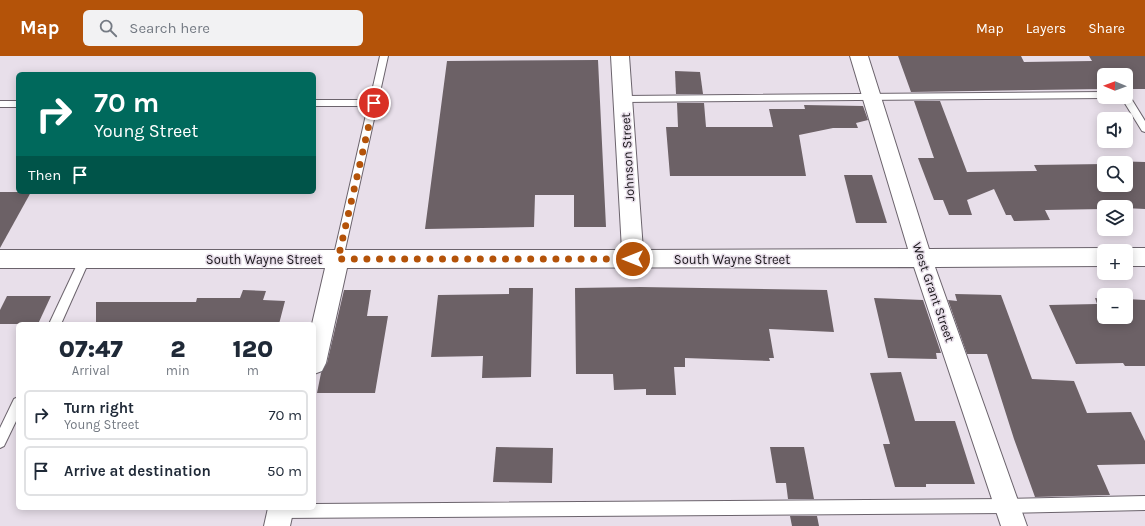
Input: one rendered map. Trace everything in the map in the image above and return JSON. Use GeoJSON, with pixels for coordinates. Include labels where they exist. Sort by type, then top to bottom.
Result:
{"type":"FeatureCollection","features":[{"type":"Feature","properties":{"kind":"street","name":"Johnson Street"},"geometry":{"type":"LineString","coordinates":[[620,56],[624,99],[633,259]]}},
{"type":"Feature","properties":{"kind":"street","name":"West Grant Street"},"geometry":{"type":"LineString","coordinates":[[860,56],[922,259],[1010,516]]}},
{"type":"Feature","properties":{"kind":"street","name":"South Wayne Street"},"geometry":{"type":"LineString","coordinates":[[0,259],[922,259],[1097,257]]}},
{"type":"Feature","properties":{"kind":"street"},"geometry":{"type":"LineString","coordinates":[[1133,257],[1145,257]]}},
{"type":"Feature","properties":{"kind":"street"},"geometry":{"type":"LineString","coordinates":[[316,354],[338,259]]}},
{"type":"Feature","properties":{"kind":"lane"},"geometry":{"type":"LineString","coordinates":[[338,259],[384,56]]}},
{"type":"Feature","properties":{"kind":"lane"},"geometry":{"type":"LineString","coordinates":[[624,99],[1097,95]]}},
{"type":"Feature","properties":{"kind":"lane"},"geometry":{"type":"LineString","coordinates":[[316,103],[374,103]]}},
{"type":"Feature","properties":{"kind":"lane"},"geometry":{"type":"LineString","coordinates":[[0,104],[16,104]]}},
{"type":"Feature","properties":{"kind":"lane"},"geometry":{"type":"LineString","coordinates":[[1130,104],[1145,129]]}},
{"type":"Feature","properties":{"kind":"lane"},"geometry":{"type":"LineString","coordinates":[[56,322],[85,259]]}},
{"type":"Feature","properties":{"kind":"lane"},"geometry":{"type":"LineString","coordinates":[[0,442],[16,408]]}},
{"type":"Feature","properties":{"kind":"lane"},"geometry":{"type":"LineString","coordinates":[[279,515],[1010,516],[1145,503]]}},
{"type":"Feature","properties":{"kind":"building"},"geometry":{"type":"Polygon","coordinates":[[[898,56],[1021,56],[1024,62],[1092,61],[1089,56],[1145,56],[1145,89],[1133,89],[1133,68],[1097,68],[1097,89],[911,92],[898,56]]]}},
{"type":"Feature","properties":{"kind":"building"},"geometry":{"type":"Polygon","coordinates":[[[598,60],[606,227],[574,227],[574,195],[535,195],[534,227],[425,229],[447,61],[598,60]]]}},
{"type":"Feature","properties":{"kind":"building"},"geometry":{"type":"Polygon","coordinates":[[[675,71],[700,72],[703,94],[676,94],[675,71]]]}},
{"type":"Feature","properties":{"kind":"building"},"geometry":{"type":"Polygon","coordinates":[[[914,101],[940,101],[967,172],[1037,171],[1034,165],[1097,164],[1097,192],[1133,192],[1133,162],[1145,162],[1145,209],[1133,208],[1133,200],[1097,200],[1097,209],[1045,210],[1050,220],[1014,221],[1011,215],[1006,215],[994,189],[967,200],[972,215],[949,215],[943,200],[934,200],[918,158],[934,158],[914,101]]]}},
{"type":"Feature","properties":{"kind":"building"},"geometry":{"type":"Polygon","coordinates":[[[677,103],[704,103],[706,127],[773,127],[769,109],[805,109],[804,105],[863,106],[868,120],[856,123],[858,128],[833,128],[799,135],[806,176],[670,176],[666,127],[678,127],[677,103]]]}},
{"type":"Feature","properties":{"kind":"building"},"geometry":{"type":"Polygon","coordinates":[[[844,175],[872,175],[887,223],[856,223],[844,175]]]}},
{"type":"Feature","properties":{"kind":"building"},"geometry":{"type":"Polygon","coordinates":[[[0,192],[30,194],[0,248],[0,192]]]}},
{"type":"Feature","properties":{"kind":"building"},"geometry":{"type":"Polygon","coordinates":[[[640,287],[827,290],[834,332],[769,329],[774,358],[769,358],[770,361],[685,358],[685,367],[674,367],[676,395],[646,395],[646,389],[614,390],[613,374],[576,374],[575,288],[640,287]]]}},
{"type":"Feature","properties":{"kind":"building"},"geometry":{"type":"Polygon","coordinates":[[[509,288],[533,288],[531,377],[482,378],[483,356],[431,357],[438,295],[509,294],[509,288]]]}},
{"type":"Feature","properties":{"kind":"building"},"geometry":{"type":"Polygon","coordinates":[[[243,290],[266,291],[263,300],[285,301],[280,322],[96,322],[96,302],[196,302],[197,298],[240,298],[243,290]]]}},
{"type":"Feature","properties":{"kind":"building"},"geometry":{"type":"Polygon","coordinates":[[[344,290],[371,290],[367,316],[388,316],[375,393],[317,393],[321,373],[327,363],[344,290]]]}},
{"type":"Feature","properties":{"kind":"building"},"geometry":{"type":"Polygon","coordinates":[[[955,294],[1001,295],[1032,379],[1074,381],[1087,413],[1131,412],[1145,441],[1145,464],[1097,465],[1110,495],[1035,497],[1014,439],[987,354],[967,354],[948,300],[957,301],[955,294]]]}},
{"type":"Feature","properties":{"kind":"building"},"geometry":{"type":"Polygon","coordinates":[[[7,296],[51,296],[39,322],[0,324],[0,310],[7,296]]]}},
{"type":"Feature","properties":{"kind":"building"},"geometry":{"type":"Polygon","coordinates":[[[874,298],[923,300],[941,353],[936,353],[937,359],[888,358],[874,298]]]}},
{"type":"Feature","properties":{"kind":"building"},"geometry":{"type":"Polygon","coordinates":[[[1133,299],[1145,300],[1145,366],[1125,366],[1123,363],[1076,364],[1049,305],[1097,304],[1097,324],[1133,324],[1133,299]]]}},
{"type":"Feature","properties":{"kind":"building"},"geometry":{"type":"Polygon","coordinates":[[[901,372],[915,421],[955,421],[975,484],[926,484],[926,487],[895,487],[883,444],[890,444],[870,373],[901,372]]]}},
{"type":"Feature","properties":{"kind":"building"},"geometry":{"type":"Polygon","coordinates":[[[496,447],[553,448],[552,483],[493,482],[496,447]]]}},
{"type":"Feature","properties":{"kind":"building"},"geometry":{"type":"Polygon","coordinates":[[[770,447],[804,447],[814,499],[788,499],[786,483],[776,483],[770,447]]]}},
{"type":"Feature","properties":{"kind":"building"},"geometry":{"type":"Polygon","coordinates":[[[790,516],[817,516],[819,526],[792,526],[790,516]]]}},
{"type":"Feature","properties":{"kind":"route"},"geometry":{"type":"LineString","coordinates":[[374,103],[338,259],[633,259]]}}]}
